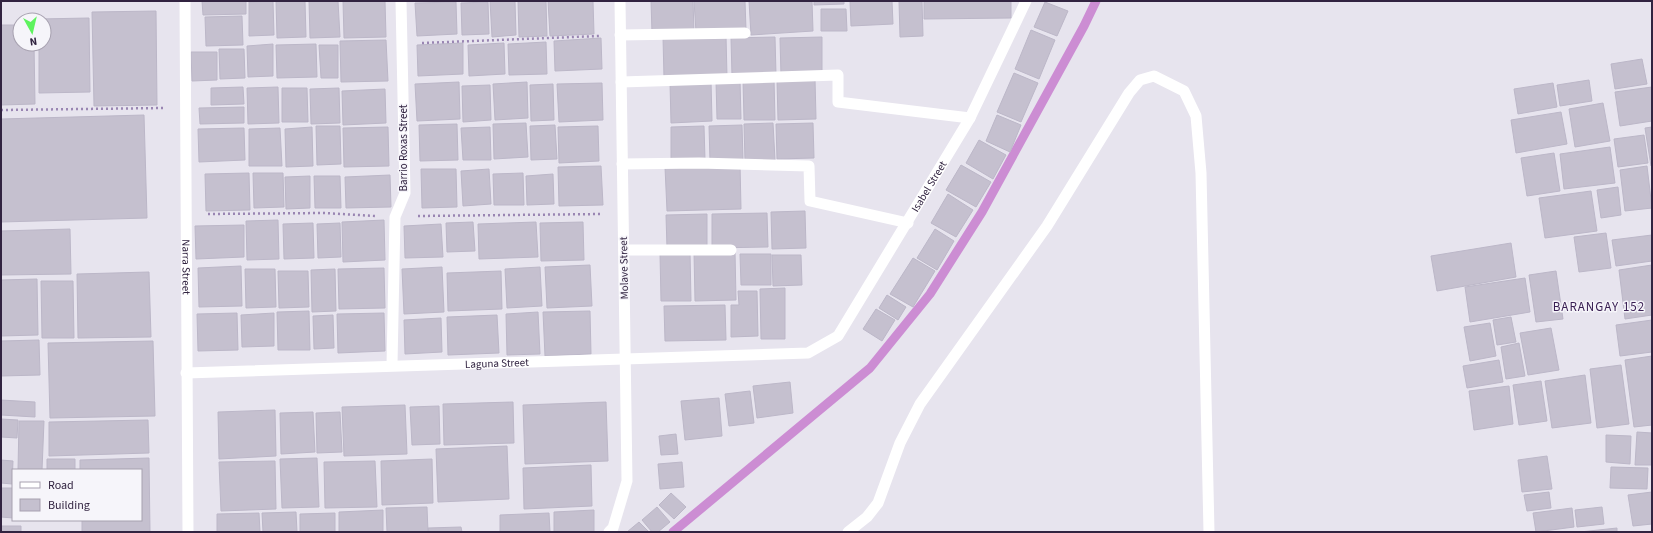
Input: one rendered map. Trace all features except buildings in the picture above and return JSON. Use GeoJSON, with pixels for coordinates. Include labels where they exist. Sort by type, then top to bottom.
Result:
{"type":"FeatureCollection","features":[{"type":"Feature","properties":{"kind":"street","name":"Narra Street"},"geometry":{"type":"LineString","coordinates":[[184,1],[188,532]]}},
{"type":"Feature","properties":{"kind":"street","name":"Barrio Roxas Street"},"geometry":{"type":"LineString","coordinates":[[392,366],[395,217],[405,193],[401,1]]}},
{"type":"Feature","properties":{"kind":"street","name":"Molave Street"},"geometry":{"type":"LineString","coordinates":[[609,532],[613,528],[627,481],[620,1]]}},
{"type":"Feature","properties":{"kind":"street","name":"Isabel Street"},"geometry":{"type":"LineString","coordinates":[[808,353],[838,336],[908,223],[970,118],[1026,1]]}},
{"type":"Feature","properties":{"kind":"street"},"geometry":{"type":"LineString","coordinates":[[620,35],[745,33]]}},
{"type":"Feature","properties":{"kind":"street"},"geometry":{"type":"LineString","coordinates":[[621,82],[838,75],[838,102],[970,118]]}},
{"type":"Feature","properties":{"kind":"street"},"geometry":{"type":"LineString","coordinates":[[848,532],[867,517],[878,503],[900,443],[920,404],[1048,226],[1129,93],[1140,80],[1154,76],[1184,91],[1196,116],[1201,174],[1209,532]]}},
{"type":"Feature","properties":{"kind":"street"},"geometry":{"type":"LineString","coordinates":[[622,164],[699,163],[809,166],[810,200],[908,223]]}},
{"type":"Feature","properties":{"kind":"street"},"geometry":{"type":"LineString","coordinates":[[624,250],[731,250]]}},
{"type":"Feature","properties":{"kind":"street","name":"Laguna Street"},"geometry":{"type":"LineString","coordinates":[[186,372],[808,353]]}},
{"type":"Feature","properties":{"kind":"path"},"geometry":{"type":"LineString","coordinates":[[402,44],[620,35]]}},
{"type":"Feature","properties":{"kind":"path"},"geometry":{"type":"LineString","coordinates":[[1,110],[185,108]]}},
{"type":"Feature","properties":{"kind":"waterway"},"geometry":{"type":"LineString","coordinates":[[673,532],[870,368],[930,294],[982,212],[1084,26],[1096,1]]}},
{"type":"Feature","properties":{"kind":"district","name":"BARANGAY 152"},"geometry":{"type":"Point","coordinates":[1599,307]}}]}
